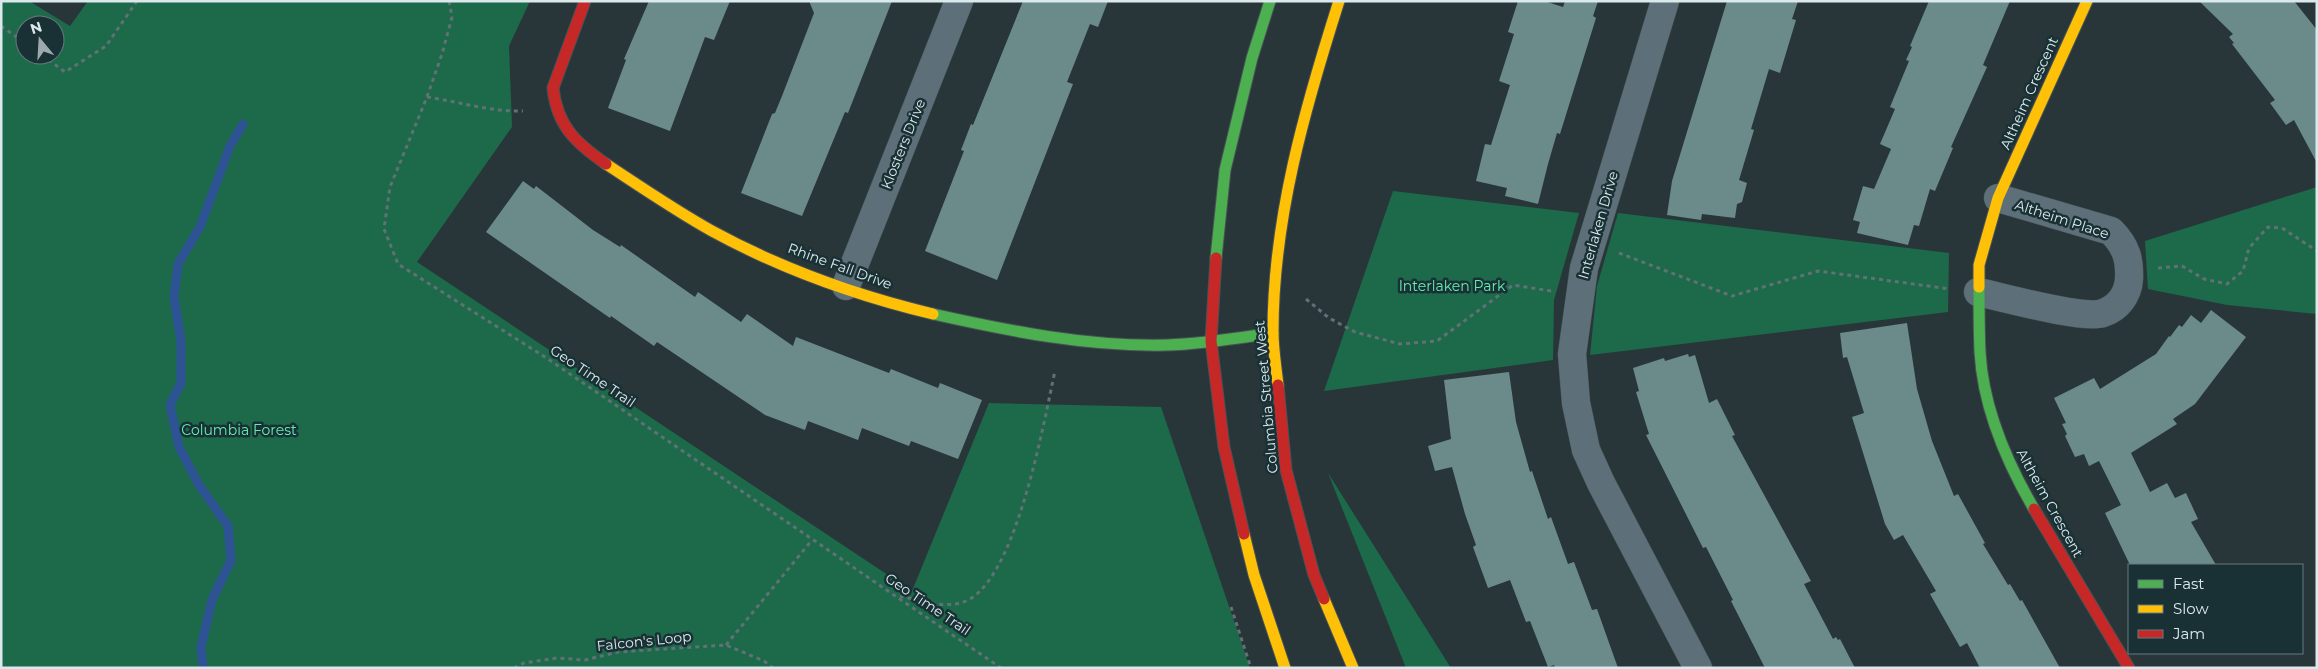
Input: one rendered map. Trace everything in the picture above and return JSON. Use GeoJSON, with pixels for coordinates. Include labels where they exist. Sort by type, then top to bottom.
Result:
{"type":"FeatureCollection","features":[{"type":"Feature","properties":{"kind":"street","name":"Rhine Fall Drive"},"geometry":{"type":"LineString","coordinates":[[585,1],[553,88],[557,113],[569,133],[619,173],[721,235],[786,264],[846,286],[928,313],[985,326],[1063,338],[1148,346],[1212,341],[1273,333]]}},
{"type":"Feature","properties":{"kind":"street","name":"Klosters Drive"},"geometry":{"type":"LineString","coordinates":[[846,286],[959,1]]}},
{"type":"Feature","properties":{"kind":"street"},"geometry":{"type":"LineString","coordinates":[[1270,1],[1252,58],[1225,170],[1216,259],[1212,341],[1229,465],[1254,575],[1285,668]]}},
{"type":"Feature","properties":{"kind":"street","name":"Columbia Street West"},"geometry":{"type":"LineString","coordinates":[[1339,1],[1321,57],[1285,197],[1276,268],[1273,333],[1286,470],[1314,575],[1353,668]]}},
{"type":"Feature","properties":{"kind":"street","name":"Interlaken Drive"},"geometry":{"type":"LineString","coordinates":[[1665,1],[1584,268],[1572,354],[1576,403],[1586,450],[1698,668]]}},
{"type":"Feature","properties":{"kind":"street","name":"Altheim Crescent"},"geometry":{"type":"LineString","coordinates":[[2087,1],[1998,198],[1979,265],[1980,353],[1984,382],[1995,428],[2015,478],[2129,668]]}},
{"type":"Feature","properties":{"kind":"street","name":"Altheim Place"},"geometry":{"type":"LineString","coordinates":[[1978,292],[2079,314],[2102,314],[2119,305],[2128,288],[2128,254],[2121,241],[2110,232],[1998,198]]}},
{"type":"Feature","properties":{"kind":"path"},"geometry":{"type":"LineString","coordinates":[[56,65],[65,72],[106,46],[137,1]]}},
{"type":"Feature","properties":{"kind":"path","name":"Geo Time Trail"},"geometry":{"type":"LineString","coordinates":[[449,1],[452,17],[442,54],[428,98],[390,187],[384,229],[398,264],[545,357],[812,540],[897,595],[1001,668]]}},
{"type":"Feature","properties":{"kind":"path"},"geometry":{"type":"LineString","coordinates":[[1,26],[15,36]]}},
{"type":"Feature","properties":{"kind":"path"},"geometry":{"type":"LineString","coordinates":[[428,98],[476,105],[500,112],[523,111]]}},
{"type":"Feature","properties":{"kind":"path"},"geometry":{"type":"LineString","coordinates":[[2129,271],[2182,266],[2204,279],[2227,284],[2243,271],[2249,248],[2268,227],[2282,228],[2317,252]]}},
{"type":"Feature","properties":{"kind":"path"},"geometry":{"type":"LineString","coordinates":[[1611,251],[1732,296],[1818,271],[1978,292]]}},
{"type":"Feature","properties":{"kind":"path"},"geometry":{"type":"LineString","coordinates":[[1306,298],[1329,318],[1355,332],[1400,344],[1437,341],[1513,285],[1557,292]]}},
{"type":"Feature","properties":{"kind":"path"},"geometry":{"type":"LineString","coordinates":[[897,595],[941,604],[961,603],[978,593],[1000,566],[1024,502],[1055,370]]}},
{"type":"Feature","properties":{"kind":"path"},"geometry":{"type":"LineString","coordinates":[[726,644],[812,540]]}},
{"type":"Feature","properties":{"kind":"path","name":"Falcon's Loop"},"geometry":{"type":"LineString","coordinates":[[514,668],[524,663],[557,658],[585,660],[618,652],[726,644],[764,661],[773,668]]}},
{"type":"Feature","properties":{"kind":"green space","name":"Columbia Forest"},"geometry":{"type":"Polygon","coordinates":[[[1,1],[29,1],[52,15],[15,15],[15,65],[65,65],[65,23],[70,26],[88,1],[530,1],[509,46],[512,127],[417,262],[912,591],[989,403],[1161,407],[1250,668],[1,668],[1,1]]]}},
{"type":"Feature","properties":{"kind":"green space"},"geometry":{"type":"Polygon","coordinates":[[[2317,187],[2317,314],[2227,305],[2148,289],[2145,241],[2317,187]]]}},
{"type":"Feature","properties":{"kind":"green space","name":"Interlaken Park"},"geometry":{"type":"Polygon","coordinates":[[[1393,191],[1579,213],[1554,300],[1553,360],[1324,391],[1393,191]]]}},
{"type":"Feature","properties":{"kind":"green space"},"geometry":{"type":"Polygon","coordinates":[[[1618,213],[1949,253],[1948,312],[1590,355],[1597,286],[1618,213]]]}},
{"type":"Feature","properties":{"kind":"green space"},"geometry":{"type":"Polygon","coordinates":[[[1328,473],[1451,668],[1406,668],[1328,473]]]}},
{"type":"Feature","properties":{"kind":"building"},"geometry":{"type":"Polygon","coordinates":[[[649,1],[730,1],[714,40],[705,37],[670,131],[608,108],[626,60],[624,59],[649,1]]]}},
{"type":"Feature","properties":{"kind":"building"},"geometry":{"type":"Polygon","coordinates":[[[809,1],[892,1],[848,113],[845,112],[802,216],[741,193],[772,114],[775,113],[782,96],[814,13],[809,1]]]}},
{"type":"Feature","properties":{"kind":"building"},"geometry":{"type":"Polygon","coordinates":[[[1023,1],[1108,1],[1098,27],[1090,24],[1067,82],[1073,84],[997,280],[925,251],[964,151],[961,150],[971,124],[973,125],[1023,1]]]}},
{"type":"Feature","properties":{"kind":"building"},"geometry":{"type":"Polygon","coordinates":[[[1518,1],[1544,1],[1563,7],[1565,1],[1598,1],[1593,16],[1596,18],[1560,134],[1557,133],[1538,204],[1505,196],[1507,188],[1476,181],[1485,144],[1491,145],[1510,85],[1499,81],[1514,34],[1508,32],[1518,1]]]}},
{"type":"Feature","properties":{"kind":"building"},"geometry":{"type":"Polygon","coordinates":[[[1727,1],[1798,1],[1792,19],[1796,20],[1780,73],[1769,69],[1751,129],[1754,130],[1739,180],[1747,183],[1742,202],[1737,204],[1735,218],[1702,214],[1701,220],[1667,215],[1672,181],[1727,1]]]}},
{"type":"Feature","properties":{"kind":"building"},"geometry":{"type":"Polygon","coordinates":[[[1929,1],[2010,1],[1983,65],[1987,67],[1951,147],[1953,148],[1935,191],[1930,189],[1919,226],[1914,225],[1908,245],[1857,233],[1860,222],[1853,220],[1863,186],[1874,189],[1891,149],[1880,144],[1895,109],[1890,107],[1909,61],[1906,60],[1912,47],[1910,46],[1929,1]]]}},
{"type":"Feature","properties":{"kind":"building"},"geometry":{"type":"Polygon","coordinates":[[[2199,1],[2294,1],[2317,30],[2317,163],[2294,120],[2286,125],[2270,103],[2275,100],[2232,44],[2234,43],[2229,37],[2233,34],[2199,1]]]}},
{"type":"Feature","properties":{"kind":"building"},"geometry":{"type":"Polygon","coordinates":[[[523,181],[534,189],[536,186],[593,230],[620,247],[621,245],[695,297],[698,292],[741,322],[747,314],[793,346],[796,337],[889,373],[891,369],[938,388],[940,383],[982,400],[958,459],[911,441],[909,446],[862,428],[858,440],[808,421],[805,430],[765,415],[657,342],[654,346],[611,316],[610,318],[486,232],[523,181]]]}},
{"type":"Feature","properties":{"kind":"building"},"geometry":{"type":"Polygon","coordinates":[[[2211,310],[2246,337],[2195,404],[2173,419],[2177,424],[2131,453],[2150,492],[2167,483],[2175,498],[2186,493],[2198,519],[2191,522],[2215,564],[2130,564],[2105,513],[2121,505],[2099,461],[2089,466],[2084,454],[2075,457],[2065,436],[2067,434],[2062,424],[2066,423],[2054,398],[2094,378],[2100,389],[2156,354],[2169,336],[2179,325],[2182,327],[2191,315],[2201,323],[2211,310]]]}},
{"type":"Feature","properties":{"kind":"building"},"geometry":{"type":"Polygon","coordinates":[[[1907,323],[1917,389],[1932,441],[1954,496],[1958,494],[1985,543],[1983,544],[2008,585],[2010,584],[2020,601],[2022,600],[2060,668],[1980,668],[1967,643],[1960,647],[1930,594],[1936,591],[1903,535],[1894,540],[1885,524],[1852,417],[1864,413],[1847,357],[1843,358],[1840,333],[1907,323]]]}},
{"type":"Feature","properties":{"kind":"building"},"geometry":{"type":"Polygon","coordinates":[[[1688,354],[1689,357],[1695,355],[1709,403],[1717,399],[1735,435],[1732,436],[1811,581],[1804,584],[1833,639],[1836,637],[1838,640],[1840,639],[1855,668],[1765,668],[1706,547],[1703,548],[1646,435],[1649,434],[1636,392],[1639,391],[1633,368],[1664,358],[1665,361],[1688,354]]]}},
{"type":"Feature","properties":{"kind":"building"},"geometry":{"type":"Polygon","coordinates":[[[1509,372],[1516,422],[1530,472],[1532,471],[1548,519],[1551,517],[1568,564],[1574,562],[1592,610],[1597,609],[1618,668],[1555,668],[1554,665],[1548,667],[1530,621],[1526,622],[1510,580],[1488,588],[1473,547],[1476,545],[1452,467],[1435,471],[1428,446],[1451,439],[1444,380],[1509,372]]]}},
{"type":"Feature","properties":{"kind":"waterway"},"geometry":{"type":"LineString","coordinates":[[203,668],[201,647],[212,600],[231,560],[228,526],[199,485],[179,447],[170,405],[181,383],[181,341],[174,297],[178,264],[200,227],[230,146],[243,124]]}},
{"type":"Feature","properties":{"kind":"traffic: fast"},"geometry":{"type":"LineString","coordinates":[[1216,258],[1225,170],[1252,58],[1270,1]]}},
{"type":"Feature","properties":{"kind":"traffic: fast"},"geometry":{"type":"LineString","coordinates":[[1979,287],[1980,352],[1982,373],[1991,414],[2005,453],[2034,509]]}},
{"type":"Feature","properties":{"kind":"traffic: fast"},"geometry":{"type":"LineString","coordinates":[[933,314],[1049,337],[1137,345],[1180,344],[1273,333]]}},
{"type":"Feature","properties":{"kind":"traffic: slow"},"geometry":{"type":"LineString","coordinates":[[1278,385],[1273,338],[1274,289],[1285,205],[1303,123],[1339,1]]}},
{"type":"Feature","properties":{"kind":"traffic: slow"},"geometry":{"type":"LineString","coordinates":[[1979,287],[1979,265],[1998,198],[2087,1]]}},
{"type":"Feature","properties":{"kind":"traffic: slow"},"geometry":{"type":"LineString","coordinates":[[606,164],[712,231],[765,257],[848,290],[933,314]]}},
{"type":"Feature","properties":{"kind":"traffic: slow"},"geometry":{"type":"LineString","coordinates":[[1244,534],[1254,575],[1285,668]]}},
{"type":"Feature","properties":{"kind":"traffic: slow"},"geometry":{"type":"LineString","coordinates":[[1324,599],[1353,668]]}},
{"type":"Feature","properties":{"kind":"traffic: jam"},"geometry":{"type":"LineString","coordinates":[[585,1],[553,88],[559,113],[570,132],[577,141],[606,164]]}},
{"type":"Feature","properties":{"kind":"traffic: jam"},"geometry":{"type":"LineString","coordinates":[[1216,258],[1211,341],[1224,447],[1244,534]]}},
{"type":"Feature","properties":{"kind":"traffic: jam"},"geometry":{"type":"LineString","coordinates":[[1278,385],[1286,470],[1314,575],[1324,599]]}},
{"type":"Feature","properties":{"kind":"traffic: jam"},"geometry":{"type":"LineString","coordinates":[[2034,509],[2129,668]]}}]}
